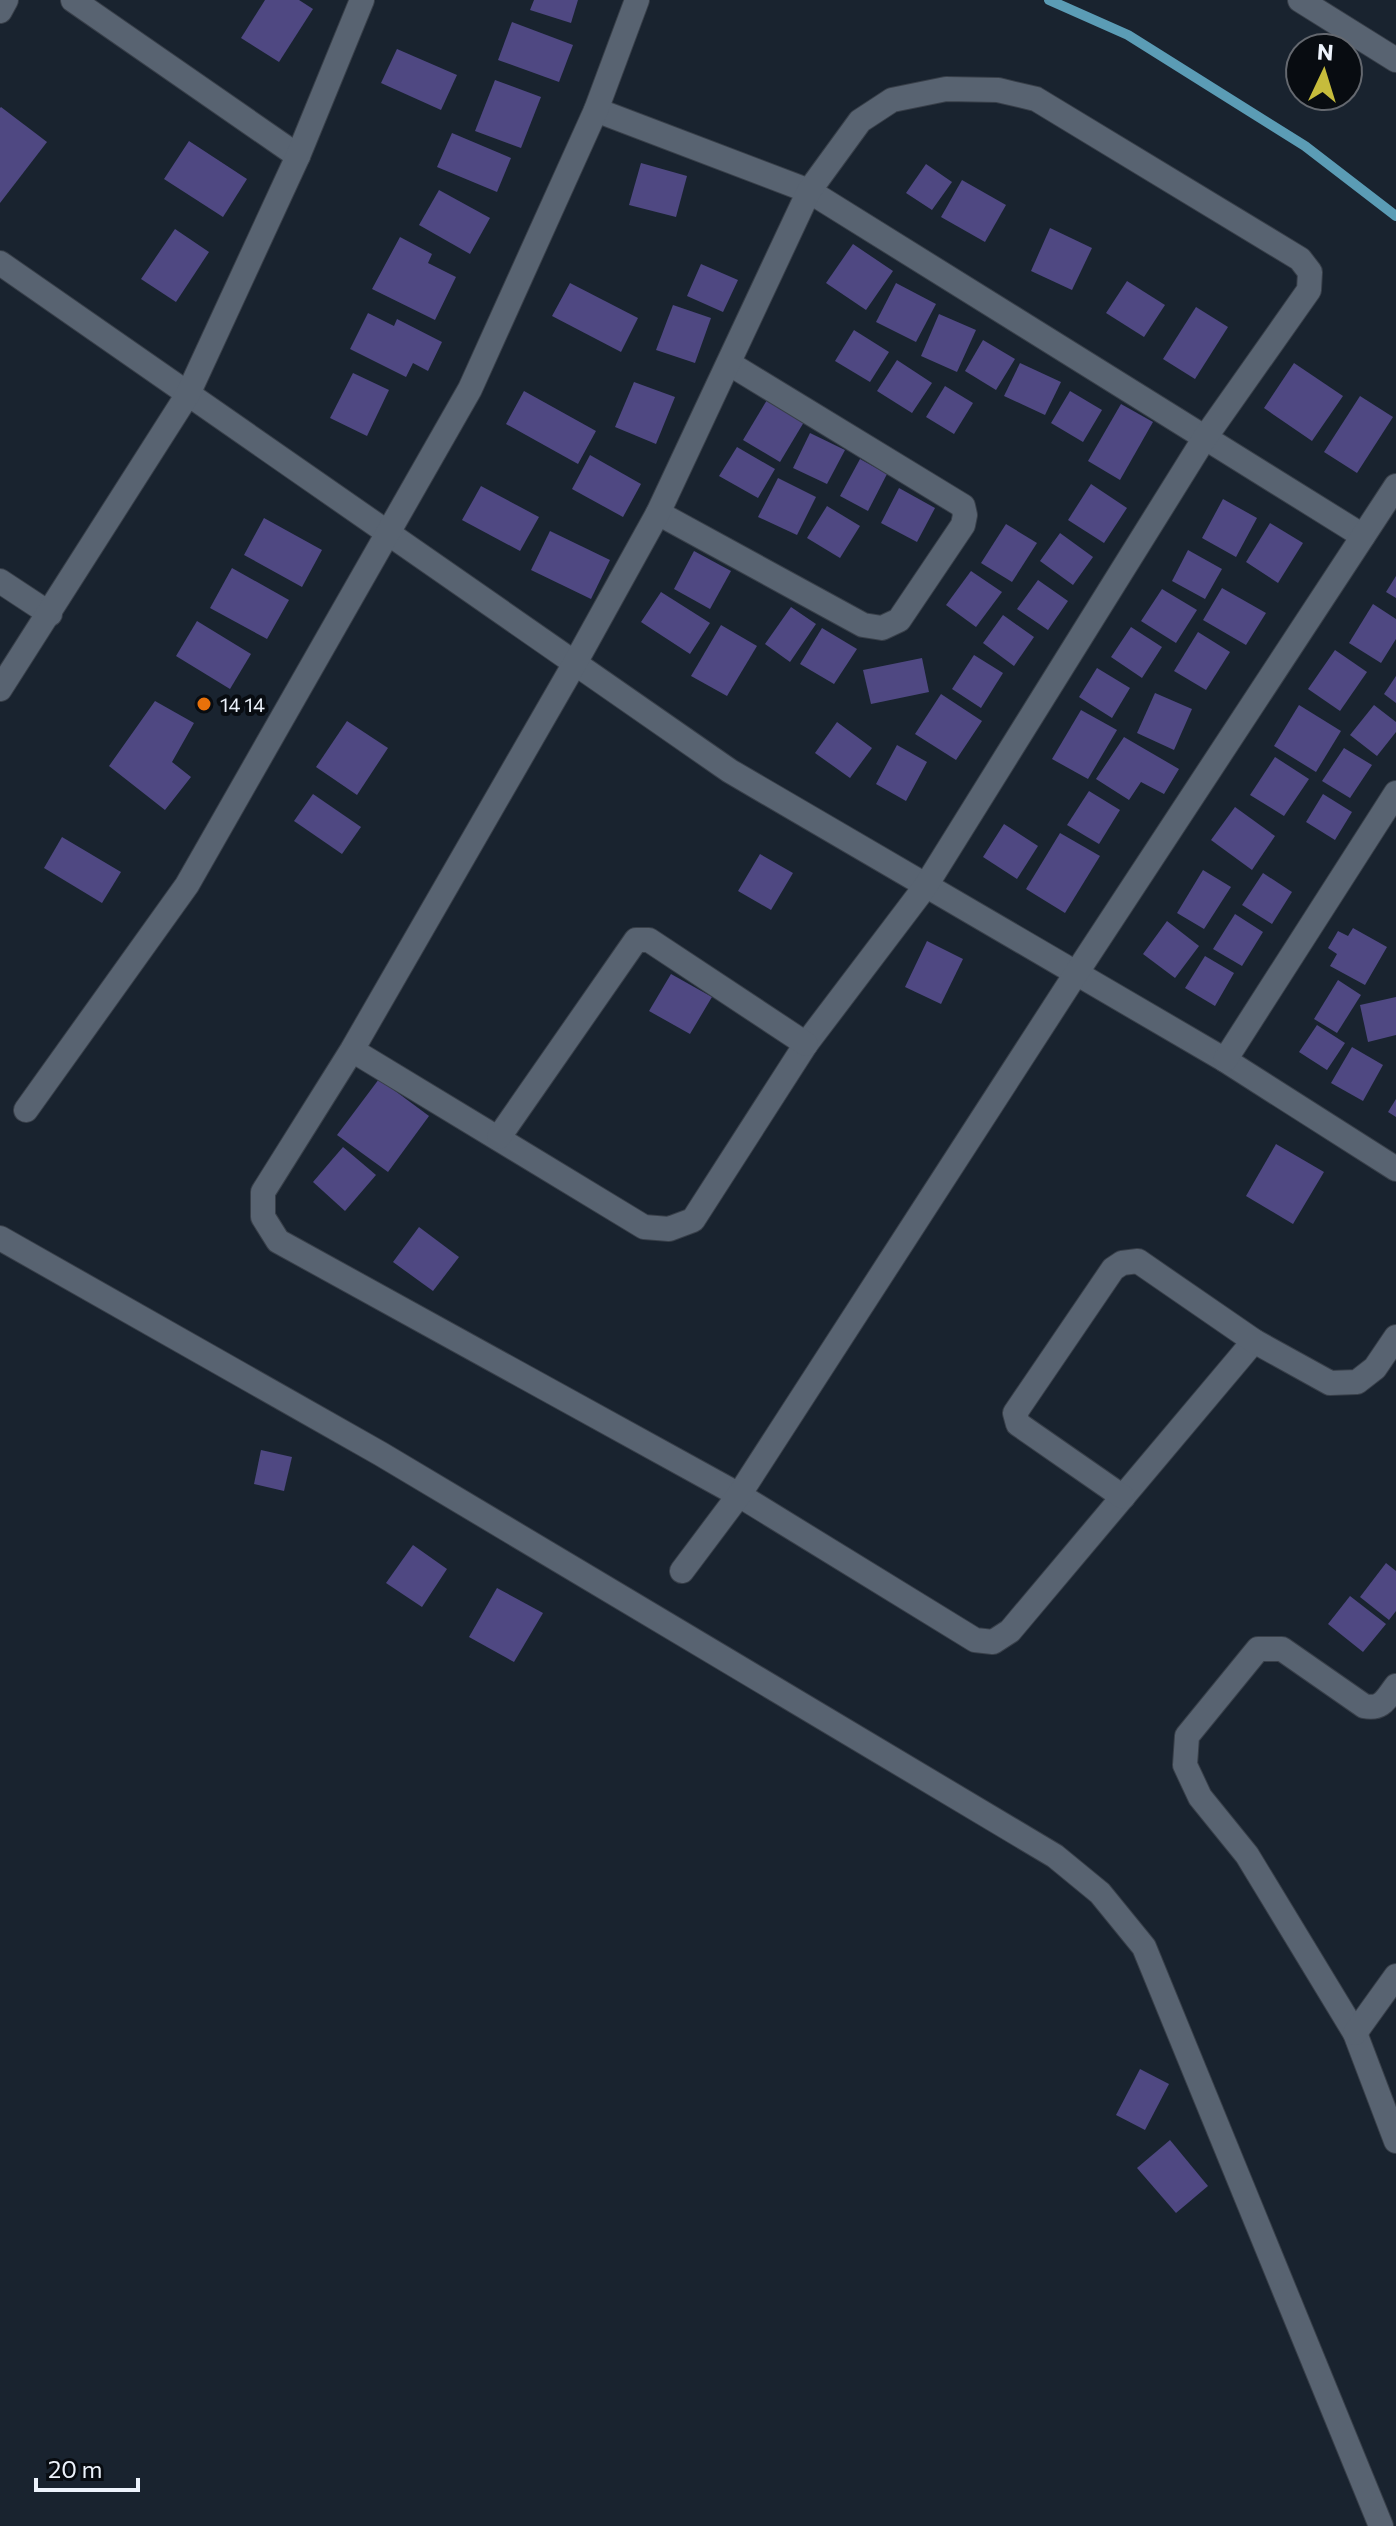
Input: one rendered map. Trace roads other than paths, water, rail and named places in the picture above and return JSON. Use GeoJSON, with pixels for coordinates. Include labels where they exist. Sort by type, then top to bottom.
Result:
{"type":"FeatureCollection","features":[{"type":"Feature","properties":{"kind":"street"},"geometry":{"type":"LineString","coordinates":[[0,11],[6,0]]}},
{"type":"Feature","properties":{"kind":"street"},"geometry":{"type":"LineString","coordinates":[[73,0],[298,156]]}},
{"type":"Feature","properties":{"kind":"street"},"geometry":{"type":"LineString","coordinates":[[0,689],[188,394],[298,156],[362,0]]}},
{"type":"Feature","properties":{"kind":"street"},"geometry":{"type":"LineString","coordinates":[[26,1110],[187,885],[470,389],[596,110],[637,0]]}},
{"type":"Feature","properties":{"kind":"street"},"geometry":{"type":"LineString","coordinates":[[1300,0],[1396,60]]}},
{"type":"Feature","properties":{"kind":"street"},"geometry":{"type":"LineString","coordinates":[[352,1050],[644,1227],[669,1229],[693,1220],[806,1044],[925,887],[1204,439],[1309,290],[1310,272],[1300,259],[1036,99],[998,90],[946,89],[892,100],[860,121],[809,191],[658,513],[352,1050],[263,1192],[263,1217],[278,1241],[739,1495],[975,1640],[993,1642],[1010,1631],[1254,1341]]}},
{"type":"Feature","properties":{"kind":"street"},"geometry":{"type":"LineString","coordinates":[[596,110],[809,191],[1363,536]]}},
{"type":"Feature","properties":{"kind":"street"},"geometry":{"type":"LineString","coordinates":[[0,263],[730,771],[1225,1060],[1396,1169]]}},
{"type":"Feature","properties":{"kind":"street"},"geometry":{"type":"LineString","coordinates":[[658,513],[863,625],[882,628],[899,620],[963,525],[963,506],[730,364]]}},
{"type":"Feature","properties":{"kind":"street"},"geometry":{"type":"LineString","coordinates":[[682,1571],[739,1495],[1396,486]]}},
{"type":"Feature","properties":{"kind":"street"},"geometry":{"type":"LineString","coordinates":[[0,581],[50,614]]}},
{"type":"Feature","properties":{"kind":"street"},"geometry":{"type":"LineString","coordinates":[[1225,1060],[1396,793]]}},
{"type":"Feature","properties":{"kind":"street"},"geometry":{"type":"LineString","coordinates":[[499,1137],[636,940],[649,940],[806,1044]]}},
{"type":"Feature","properties":{"kind":"street"},"geometry":{"type":"LineString","coordinates":[[0,1238],[435,1486],[1055,1856],[1100,1893],[1144,1947],[1381,2526]]}},
{"type":"Feature","properties":{"kind":"street"},"geometry":{"type":"LineString","coordinates":[[1123,1497],[1015,1419],[1015,1413],[1113,1269],[1122,1263],[1138,1261],[1254,1341],[1330,1383],[1357,1382],[1375,1368],[1396,1337]]}},
{"type":"Feature","properties":{"kind":"street"},"geometry":{"type":"LineString","coordinates":[[1396,1686],[1382,1705],[1373,1708],[1364,1706],[1282,1649],[1258,1649],[1187,1736],[1185,1765],[1200,1797],[1247,1855],[1355,2033],[1396,2141]]}},
{"type":"Feature","properties":{"kind":"street"},"geometry":{"type":"LineString","coordinates":[[1355,2033],[1396,1976]]}},
{"type":"Feature","properties":{"kind":"waterway"},"geometry":{"type":"LineString","coordinates":[[1049,0],[1128,35],[1305,146],[1396,216]]}},
{"type":"Feature","properties":{"kind":"place","name":"14 14"},"geometry":{"type":"Point","coordinates":[204,704]}}]}
